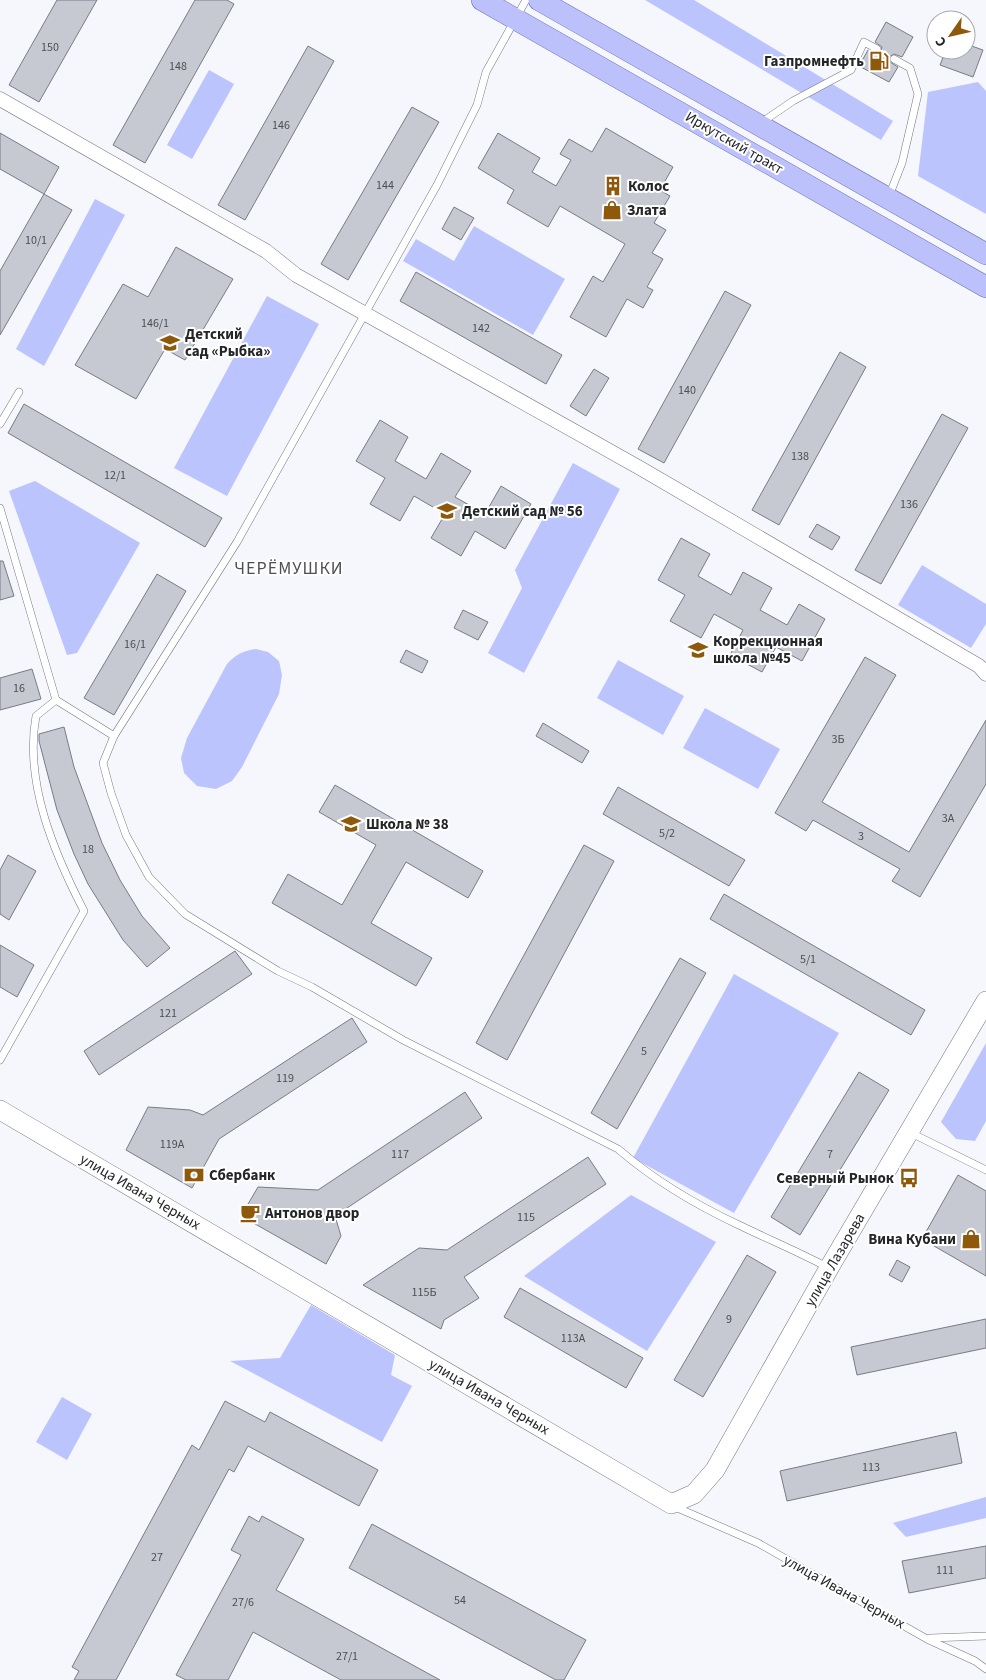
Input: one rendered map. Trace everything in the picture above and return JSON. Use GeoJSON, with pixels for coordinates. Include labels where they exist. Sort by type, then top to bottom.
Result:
{"type":"FeatureCollection","features":[{"type":"Feature","properties":{"kind":"main road","name":"Иркутский тракт"},"geometry":{"type":"LineString","coordinates":[[482,0],[986,287]]}},
{"type":"Feature","properties":{"kind":"main road","name":"Иркутский тракт"},"geometry":{"type":"LineString","coordinates":[[540,0],[986,254]]}},
{"type":"Feature","properties":{"kind":"street"},"geometry":{"type":"LineString","coordinates":[[0,99],[266,251],[296,275],[646,471],[893,614],[980,666],[986,674]]}},
{"type":"Feature","properties":{"kind":"street","name":"улица Лазарева"},"geometry":{"type":"LineString","coordinates":[[671,1504],[694,1494],[715,1470],[829,1268],[986,1001]]}},
{"type":"Feature","properties":{"kind":"street","name":"улица Ивана Черных"},"geometry":{"type":"LineString","coordinates":[[0,1110],[671,1504]]}},
{"type":"Feature","properties":{"kind":"lane"},"geometry":{"type":"LineString","coordinates":[[526,0],[486,72],[477,105],[437,185],[237,542],[114,736],[103,763],[110,793],[126,835],[149,877],[184,914],[278,971],[312,987],[403,1040],[618,1149],[643,1171],[740,1226],[802,1253],[829,1268]]}},
{"type":"Feature","properties":{"kind":"lane"},"geometry":{"type":"LineString","coordinates":[[758,125],[793,100],[850,70],[864,42],[877,49]]}},
{"type":"Feature","properties":{"kind":"lane"},"geometry":{"type":"LineString","coordinates":[[888,199],[902,164],[918,94],[910,68],[894,59]]}},
{"type":"Feature","properties":{"kind":"lane"},"geometry":{"type":"LineString","coordinates":[[0,424],[19,392]]}},
{"type":"Feature","properties":{"kind":"lane"},"geometry":{"type":"LineString","coordinates":[[0,508],[56,700],[114,736]]}},
{"type":"Feature","properties":{"kind":"lane"},"geometry":{"type":"LineString","coordinates":[[0,1060],[84,911],[66,874],[50,834],[39,790],[32,740],[36,716],[56,700]]}},
{"type":"Feature","properties":{"kind":"lane"},"geometry":{"type":"LineString","coordinates":[[909,1132],[986,1170]]}},
{"type":"Feature","properties":{"kind":"lane","name":"улица Ивана Черных"},"geometry":{"type":"LineString","coordinates":[[671,1504],[758,1543],[927,1639],[975,1661],[986,1669]]}},
{"type":"Feature","properties":{"kind":"lane"},"geometry":{"type":"LineString","coordinates":[[927,1639],[986,1636]]}},
{"type":"Feature","properties":{"kind":"shaded area"},"geometry":{"type":"Polygon","coordinates":[[[645,0],[694,0],[893,121],[881,140],[645,0]]]}},
{"type":"Feature","properties":{"kind":"shaded area"},"geometry":{"type":"Polygon","coordinates":[[[209,70],[234,84],[192,159],[167,145],[209,70]]]}},
{"type":"Feature","properties":{"kind":"shaded area"},"geometry":{"type":"Polygon","coordinates":[[[978,82],[986,91],[986,214],[918,176],[928,92],[978,82]]]}},
{"type":"Feature","properties":{"kind":"shaded area"},"geometry":{"type":"Polygon","coordinates":[[[95,199],[125,215],[44,366],[16,349],[95,199]]]}},
{"type":"Feature","properties":{"kind":"shaded area"},"geometry":{"type":"Polygon","coordinates":[[[474,226],[565,279],[533,335],[403,261],[416,239],[454,261],[474,226]]]}},
{"type":"Feature","properties":{"kind":"shaded area"},"geometry":{"type":"Polygon","coordinates":[[[267,296],[319,324],[227,496],[174,468],[267,296]]]}},
{"type":"Feature","properties":{"kind":"shaded area"},"geometry":{"type":"Polygon","coordinates":[[[573,463],[620,489],[524,673],[488,653],[522,588],[515,570],[573,463]]]}},
{"type":"Feature","properties":{"kind":"shaded area"},"geometry":{"type":"Polygon","coordinates":[[[35,481],[140,543],[77,653],[67,655],[9,491],[35,481]]]}},
{"type":"Feature","properties":{"kind":"shaded area"},"geometry":{"type":"Polygon","coordinates":[[[922,565],[986,604],[986,624],[971,648],[898,605],[922,565]]]}},
{"type":"Feature","properties":{"kind":"shaded area"},"geometry":{"type":"Polygon","coordinates":[[[256,649],[268,652],[279,661],[282,675],[279,694],[242,767],[232,781],[216,789],[197,786],[184,773],[181,758],[187,738],[227,664],[240,654],[256,649]]]}},
{"type":"Feature","properties":{"kind":"shaded area"},"geometry":{"type":"Polygon","coordinates":[[[618,660],[684,696],[663,735],[597,698],[618,660]]]}},
{"type":"Feature","properties":{"kind":"shaded area"},"geometry":{"type":"Polygon","coordinates":[[[705,708],[780,749],[758,789],[683,748],[705,708]]]}},
{"type":"Feature","properties":{"kind":"shaded area"},"geometry":{"type":"Polygon","coordinates":[[[734,974],[839,1033],[734,1213],[633,1158],[734,974]]]}},
{"type":"Feature","properties":{"kind":"shaded area"},"geometry":{"type":"Polygon","coordinates":[[[986,1043],[986,1121],[975,1141],[956,1139],[941,1122],[986,1043]]]}},
{"type":"Feature","properties":{"kind":"shaded area"},"geometry":{"type":"Polygon","coordinates":[[[631,1195],[716,1242],[647,1351],[524,1276],[631,1195]]]}},
{"type":"Feature","properties":{"kind":"shaded area"},"geometry":{"type":"Polygon","coordinates":[[[311,1305],[395,1355],[391,1375],[412,1386],[382,1442],[230,1361],[280,1358],[311,1305]]]}},
{"type":"Feature","properties":{"kind":"shaded area"},"geometry":{"type":"Polygon","coordinates":[[[62,1397],[92,1414],[67,1460],[36,1442],[62,1397]]]}},
{"type":"Feature","properties":{"kind":"shaded area"},"geometry":{"type":"Polygon","coordinates":[[[986,1497],[986,1518],[906,1537],[893,1523],[986,1497]]]}},
{"type":"Feature","properties":{"kind":"building"},"geometry":{"type":"Polygon","coordinates":[[[57,0],[97,0],[39,102],[9,85],[57,0]]]}},
{"type":"Feature","properties":{"kind":"building"},"geometry":{"type":"Polygon","coordinates":[[[195,0],[227,0],[234,4],[145,163],[113,145],[195,0]]]}},
{"type":"Feature","properties":{"kind":"building"},"geometry":{"type":"Polygon","coordinates":[[[886,22],[913,37],[902,57],[894,54],[889,57],[890,62],[898,67],[889,82],[859,66],[868,50],[877,54],[881,52],[882,47],[875,42],[886,22]]]}},
{"type":"Feature","properties":{"kind":"building"},"geometry":{"type":"Polygon","coordinates":[[[308,46],[334,61],[245,220],[218,205],[308,46]]]}},
{"type":"Feature","properties":{"kind":"building"},"geometry":{"type":"Polygon","coordinates":[[[976,48],[983,50],[973,77],[940,65],[942,60],[976,60],[976,48]]]}},
{"type":"Feature","properties":{"kind":"building"},"geometry":{"type":"Polygon","coordinates":[[[412,107],[439,122],[348,280],[321,264],[412,107]]]}},
{"type":"Feature","properties":{"kind":"building"},"geometry":{"type":"Polygon","coordinates":[[[606,128],[673,167],[660,190],[670,196],[654,223],[666,230],[652,253],[663,259],[647,287],[653,290],[643,308],[627,299],[606,337],[570,317],[593,276],[603,282],[625,244],[560,206],[548,227],[507,203],[514,190],[478,168],[498,133],[540,158],[532,172],[556,186],[571,160],[560,154],[569,139],[592,152],[606,128]]]}},
{"type":"Feature","properties":{"kind":"building"},"geometry":{"type":"Polygon","coordinates":[[[0,133],[59,167],[44,194],[0,169],[0,133]]]}},
{"type":"Feature","properties":{"kind":"building"},"geometry":{"type":"Polygon","coordinates":[[[44,194],[72,210],[0,335],[0,271],[44,194]]]}},
{"type":"Feature","properties":{"kind":"building"},"geometry":{"type":"Polygon","coordinates":[[[454,207],[474,218],[461,240],[442,229],[454,207]]]}},
{"type":"Feature","properties":{"kind":"building"},"geometry":{"type":"Polygon","coordinates":[[[176,247],[233,279],[185,360],[165,349],[136,399],[75,365],[123,284],[148,297],[176,247]]]}},
{"type":"Feature","properties":{"kind":"building"},"geometry":{"type":"Polygon","coordinates":[[[416,272],[562,355],[546,384],[400,301],[416,272]]]}},
{"type":"Feature","properties":{"kind":"building"},"geometry":{"type":"Polygon","coordinates":[[[725,291],[751,305],[664,463],[638,449],[725,291]]]}},
{"type":"Feature","properties":{"kind":"building"},"geometry":{"type":"Polygon","coordinates":[[[840,352],[866,367],[779,525],[752,510],[840,352]]]}},
{"type":"Feature","properties":{"kind":"building"},"geometry":{"type":"Polygon","coordinates":[[[594,369],[609,378],[586,416],[570,406],[594,369]]]}},
{"type":"Feature","properties":{"kind":"building"},"geometry":{"type":"Polygon","coordinates":[[[24,404],[222,518],[205,547],[8,433],[24,404]]]}},
{"type":"Feature","properties":{"kind":"building"},"geometry":{"type":"Polygon","coordinates":[[[942,414],[968,428],[881,584],[855,570],[942,414]]]}},
{"type":"Feature","properties":{"kind":"building"},"geometry":{"type":"Polygon","coordinates":[[[380,420],[408,437],[395,461],[426,479],[441,453],[471,471],[455,497],[485,514],[501,486],[531,504],[505,549],[475,531],[461,556],[431,538],[445,514],[414,496],[400,521],[370,504],[385,478],[356,461],[380,420]]]}},
{"type":"Feature","properties":{"kind":"building"},"geometry":{"type":"Polygon","coordinates":[[[817,524],[840,537],[832,550],[809,537],[817,524]]]}},
{"type":"Feature","properties":{"kind":"building"},"geometry":{"type":"Polygon","coordinates":[[[681,538],[710,554],[698,576],[731,595],[743,572],[772,588],[760,610],[787,625],[799,604],[825,619],[802,661],[776,647],[762,672],[730,655],[743,630],[714,614],[701,638],[670,621],[685,595],[658,580],[681,538]]]}},
{"type":"Feature","properties":{"kind":"building"},"geometry":{"type":"Polygon","coordinates":[[[0,561],[3,561],[14,596],[0,600],[0,561]]]}},
{"type":"Feature","properties":{"kind":"building"},"geometry":{"type":"Polygon","coordinates":[[[157,574],[186,591],[114,715],[84,698],[157,574]]]}},
{"type":"Feature","properties":{"kind":"building"},"geometry":{"type":"Polygon","coordinates":[[[463,610],[488,622],[478,640],[454,628],[463,610]]]}},
{"type":"Feature","properties":{"kind":"building"},"geometry":{"type":"Polygon","coordinates":[[[406,650],[428,661],[422,673],[400,662],[406,650]]]}},
{"type":"Feature","properties":{"kind":"building"},"geometry":{"type":"Polygon","coordinates":[[[865,657],[896,675],[822,802],[909,852],[986,720],[986,784],[920,897],[892,881],[900,869],[813,820],[806,831],[775,813],[865,657]]]}},
{"type":"Feature","properties":{"kind":"building"},"geometry":{"type":"Polygon","coordinates":[[[32,669],[41,699],[0,710],[0,678],[32,669]]]}},
{"type":"Feature","properties":{"kind":"building"},"geometry":{"type":"Polygon","coordinates":[[[543,723],[589,751],[582,763],[536,736],[543,723]]]}},
{"type":"Feature","properties":{"kind":"building"},"geometry":{"type":"Polygon","coordinates":[[[64,727],[74,767],[102,843],[120,880],[142,916],[170,948],[147,967],[123,940],[88,884],[57,810],[39,741],[39,734],[64,727]]]}},
{"type":"Feature","properties":{"kind":"building"},"geometry":{"type":"Polygon","coordinates":[[[335,785],[483,871],[468,898],[406,862],[371,923],[432,958],[416,986],[272,903],[288,874],[342,905],[376,845],[319,812],[335,785]]]}},
{"type":"Feature","properties":{"kind":"building"},"geometry":{"type":"Polygon","coordinates":[[[618,787],[745,860],[729,886],[603,814],[618,787]]]}},
{"type":"Feature","properties":{"kind":"building"},"geometry":{"type":"Polygon","coordinates":[[[584,845],[614,861],[507,1060],[476,1043],[584,845]]]}},
{"type":"Feature","properties":{"kind":"building"},"geometry":{"type":"Polygon","coordinates":[[[8,855],[36,871],[9,920],[0,914],[0,870],[8,855]]]}},
{"type":"Feature","properties":{"kind":"building"},"geometry":{"type":"Polygon","coordinates":[[[724,894],[925,1010],[911,1035],[710,919],[724,894]]]}},
{"type":"Feature","properties":{"kind":"building"},"geometry":{"type":"Polygon","coordinates":[[[0,945],[34,965],[17,997],[0,987],[0,945]]]}},
{"type":"Feature","properties":{"kind":"building"},"geometry":{"type":"Polygon","coordinates":[[[235,951],[252,974],[99,1075],[84,1051],[235,951]]]}},
{"type":"Feature","properties":{"kind":"building"},"geometry":{"type":"Polygon","coordinates":[[[680,958],[706,973],[617,1129],[591,1113],[680,958]]]}},
{"type":"Feature","properties":{"kind":"building"},"geometry":{"type":"Polygon","coordinates":[[[352,1018],[367,1042],[219,1139],[192,1188],[126,1150],[148,1107],[190,1110],[203,1115],[352,1018]]]}},
{"type":"Feature","properties":{"kind":"building"},"geometry":{"type":"Polygon","coordinates":[[[859,1072],[889,1090],[800,1235],[771,1217],[859,1072]]]}},
{"type":"Feature","properties":{"kind":"building"},"geometry":{"type":"Polygon","coordinates":[[[465,1092],[482,1118],[335,1216],[341,1236],[326,1264],[241,1216],[258,1187],[318,1190],[465,1092]]]}},
{"type":"Feature","properties":{"kind":"building"},"geometry":{"type":"Polygon","coordinates":[[[588,1157],[606,1184],[464,1277],[479,1298],[444,1320],[441,1329],[363,1285],[419,1248],[447,1250],[588,1157]]]}},
{"type":"Feature","properties":{"kind":"building"},"geometry":{"type":"Polygon","coordinates":[[[958,1175],[986,1191],[986,1276],[922,1239],[958,1175]]]}},
{"type":"Feature","properties":{"kind":"building"},"geometry":{"type":"Polygon","coordinates":[[[747,1255],[776,1272],[703,1397],[674,1380],[747,1255]]]}},
{"type":"Feature","properties":{"kind":"building"},"geometry":{"type":"Polygon","coordinates":[[[897,1260],[910,1267],[902,1282],[889,1275],[897,1260]]]}},
{"type":"Feature","properties":{"kind":"building"},"geometry":{"type":"Polygon","coordinates":[[[520,1288],[643,1358],[626,1388],[504,1317],[520,1288]]]}},
{"type":"Feature","properties":{"kind":"building"},"geometry":{"type":"Polygon","coordinates":[[[986,1319],[986,1348],[857,1375],[851,1347],[986,1319]]]}},
{"type":"Feature","properties":{"kind":"building"},"geometry":{"type":"Polygon","coordinates":[[[225,1401],[265,1422],[270,1412],[378,1470],[359,1506],[248,1446],[234,1472],[229,1469],[116,1680],[74,1680],[79,1671],[72,1667],[192,1445],[199,1450],[225,1401]]]}},
{"type":"Feature","properties":{"kind":"building"},"geometry":{"type":"Polygon","coordinates":[[[956,1432],[962,1463],[787,1501],[780,1471],[956,1432]]]}},
{"type":"Feature","properties":{"kind":"building"},"geometry":{"type":"Polygon","coordinates":[[[249,1516],[259,1522],[262,1516],[304,1539],[276,1590],[440,1680],[341,1680],[253,1632],[228,1680],[186,1680],[176,1675],[241,1555],[231,1550],[249,1516]]]}},
{"type":"Feature","properties":{"kind":"building"},"geometry":{"type":"Polygon","coordinates":[[[372,1524],[586,1640],[564,1680],[556,1680],[349,1568],[372,1524]]]}},
{"type":"Feature","properties":{"kind":"building"},"geometry":{"type":"Polygon","coordinates":[[[986,1546],[986,1578],[909,1593],[902,1561],[986,1546]]]}},
{"type":"Feature","properties":{"kind":"place","name":"Газпромнефть"},"geometry":{"type":"Point","coordinates":[879,61]}},
{"type":"Feature","properties":{"kind":"place","name":"Колос"},"geometry":{"type":"Point","coordinates":[613,186]}},
{"type":"Feature","properties":{"kind":"place","name":"Злата"},"geometry":{"type":"Point","coordinates":[612,210]}},
{"type":"Feature","properties":{"kind":"place","name":"Детский сад «Рыбка»"},"geometry":{"type":"Point","coordinates":[170,343]}},
{"type":"Feature","properties":{"kind":"place","name":"Детский сад № 56"},"geometry":{"type":"Point","coordinates":[447,511]}},
{"type":"Feature","properties":{"kind":"place","name":"Коррекционная школа №45"},"geometry":{"type":"Point","coordinates":[698,650]}},
{"type":"Feature","properties":{"kind":"place","name":"Школа № 38"},"geometry":{"type":"Point","coordinates":[351,824]}},
{"type":"Feature","properties":{"kind":"place","name":"Сбербанк"},"geometry":{"type":"Point","coordinates":[194,1175]}},
{"type":"Feature","properties":{"kind":"place","name":"Северный Рынок"},"geometry":{"type":"Point","coordinates":[909,1178]}},
{"type":"Feature","properties":{"kind":"place","name":"Антонов двор"},"geometry":{"type":"Point","coordinates":[250,1213]}},
{"type":"Feature","properties":{"kind":"place","name":"Вина Кубани"},"geometry":{"type":"Point","coordinates":[971,1239]}},
{"type":"Feature","properties":{"kind":"district","name":"ЧЕРЁМУШКИ"},"geometry":{"type":"Point","coordinates":[289,568]}}]}
